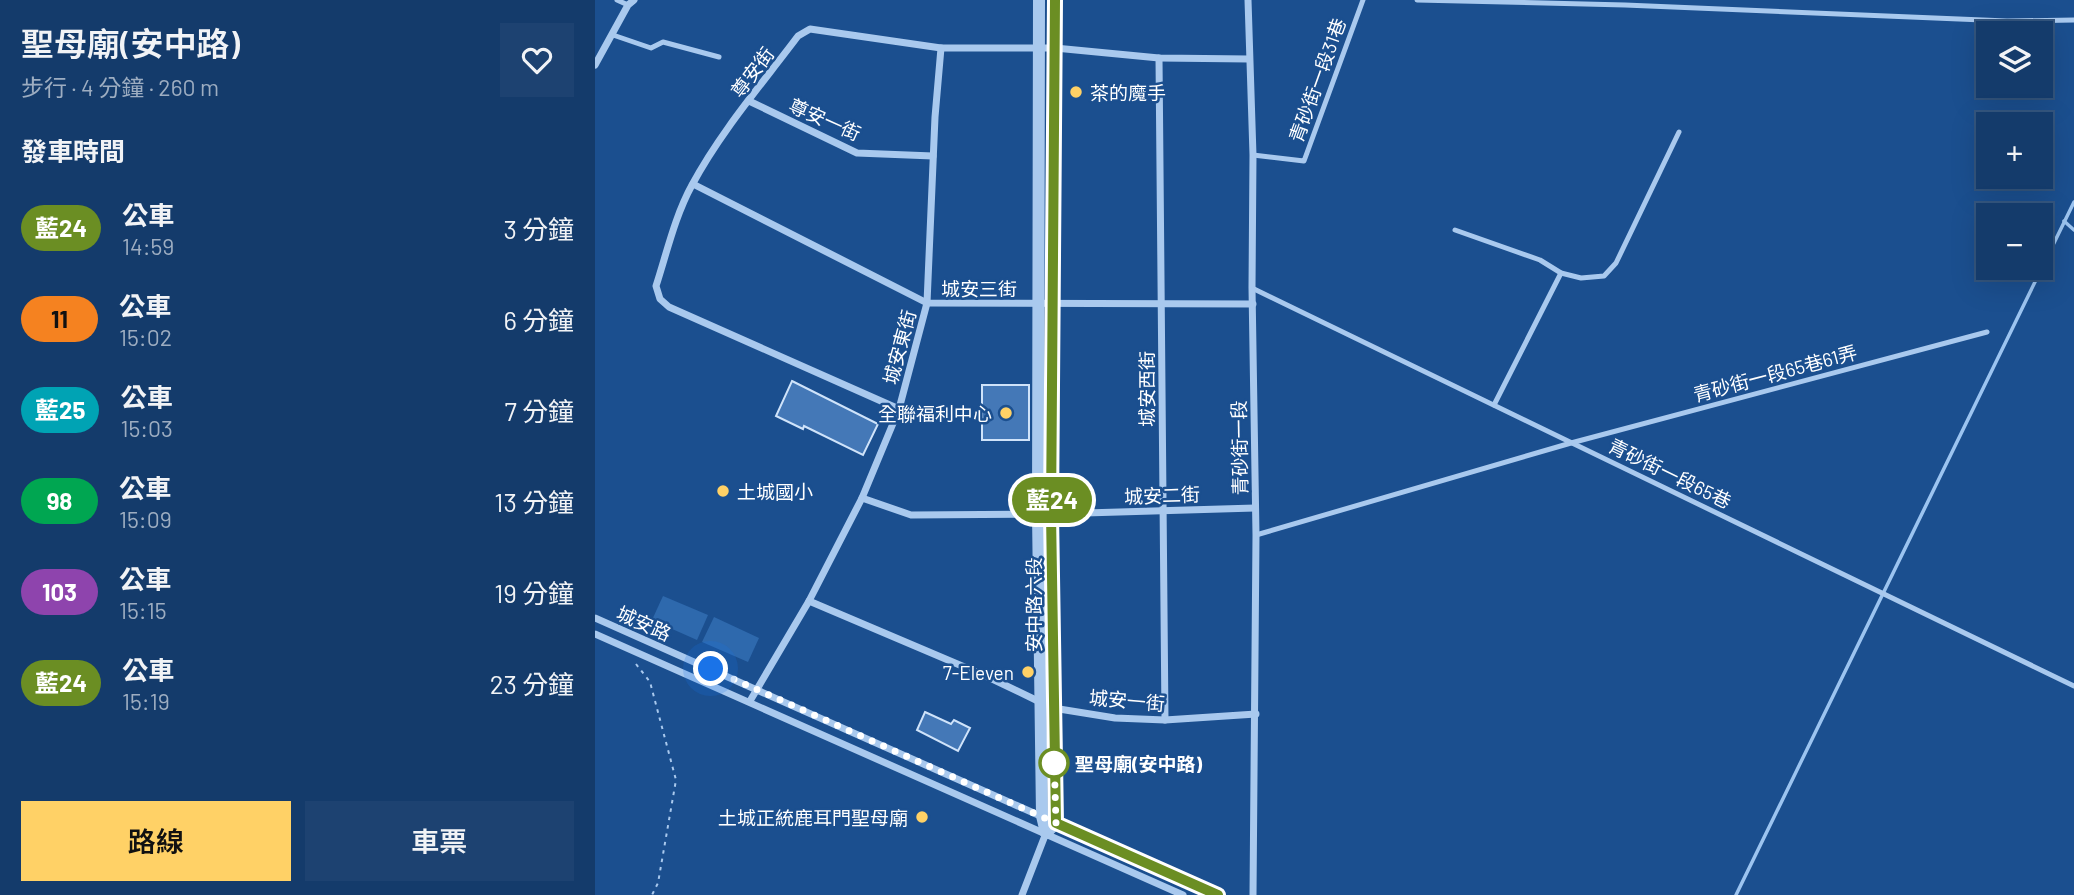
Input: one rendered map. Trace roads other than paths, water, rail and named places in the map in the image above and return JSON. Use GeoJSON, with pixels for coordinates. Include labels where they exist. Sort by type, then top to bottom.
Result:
{"type":"FeatureCollection","features":[{"type":"Feature","properties":{"kind":"street","name":"安中路六段"},"geometry":{"type":"LineString","coordinates":[[1039,0],[1038,514],[1042,816],[1046,833]]}},
{"type":"Feature","properties":{"kind":"street","name":"安中路六段"},"geometry":{"type":"LineString","coordinates":[[1055,0],[1051,514],[1056,823]]}},
{"type":"Feature","properties":{"kind":"street","name":"青砂街一段"},"geometry":{"type":"LineString","coordinates":[[1248,0],[1253,155],[1252,304],[1256,535],[1253,895]]}},
{"type":"Feature","properties":{"kind":"street"},"geometry":{"type":"LineString","coordinates":[[595,65],[631,3]]}},
{"type":"Feature","properties":{"kind":"street","name":"尊安街"},"geometry":{"type":"LineString","coordinates":[[899,409],[669,307],[660,299],[656,286],[684,200],[692,184],[715,147],[798,36],[810,29],[941,48],[1055,48],[1160,58],[1249,58]]}},
{"type":"Feature","properties":{"kind":"street","name":"城安東街"},"geometry":{"type":"LineString","coordinates":[[750,702],[809,601],[862,498],[899,409],[927,303],[941,48]]}},
{"type":"Feature","properties":{"kind":"street","name":"城安西街"},"geometry":{"type":"LineString","coordinates":[[1160,58],[1165,720]]}},
{"type":"Feature","properties":{"kind":"street","name":"尊安一街"},"geometry":{"type":"LineString","coordinates":[[749,101],[857,152],[933,156]]}},
{"type":"Feature","properties":{"kind":"street","name":"城安三街"},"geometry":{"type":"LineString","coordinates":[[692,184],[927,303],[1252,304]]}},
{"type":"Feature","properties":{"kind":"street","name":"城安二街"},"geometry":{"type":"LineString","coordinates":[[862,498],[911,515],[1255,508]]}},
{"type":"Feature","properties":{"kind":"street","name":"城安一街"},"geometry":{"type":"LineString","coordinates":[[809,601],[988,677],[1053,708],[1115,718],[1165,720],[1256,714]]}},
{"type":"Feature","properties":{"kind":"street","name":"城安路"},"geometry":{"type":"LineString","coordinates":[[595,618],[1218,895]]}},
{"type":"Feature","properties":{"kind":"street","name":"城安路"},"geometry":{"type":"LineString","coordinates":[[595,634],[1046,833],[1170,892],[1183,895]]}},
{"type":"Feature","properties":{"kind":"street"},"geometry":{"type":"LineString","coordinates":[[1022,895],[1046,833],[1056,823]]}},
{"type":"Feature","properties":{"kind":"lane"},"geometry":{"type":"LineString","coordinates":[[617,0],[631,3]]}},
{"type":"Feature","properties":{"kind":"lane","name":"青砂街一段31巷"},"geometry":{"type":"LineString","coordinates":[[1253,155],[1304,161],[1363,0]]}},
{"type":"Feature","properties":{"kind":"lane"},"geometry":{"type":"LineString","coordinates":[[1416,0],[1625,5],[2007,21],[2074,20]]}},
{"type":"Feature","properties":{"kind":"lane"},"geometry":{"type":"LineString","coordinates":[[613,35],[651,48],[663,42],[719,57]]}},
{"type":"Feature","properties":{"kind":"lane"},"geometry":{"type":"LineString","coordinates":[[1455,230],[1540,261],[1561,273],[1581,278],[1604,276],[1616,262],[1679,132]]}},
{"type":"Feature","properties":{"kind":"lane"},"geometry":{"type":"LineString","coordinates":[[1494,405],[1561,273]]}},
{"type":"Feature","properties":{"kind":"lane","name":"青砂街一段65巷"},"geometry":{"type":"LineString","coordinates":[[1252,288],[2074,686]]}},
{"type":"Feature","properties":{"kind":"lane","name":"青砂街一段65巷61弄"},"geometry":{"type":"LineString","coordinates":[[1256,535],[1571,443],[1987,332]]}},
{"type":"Feature","properties":{"kind":"waterway"},"geometry":{"type":"LineString","coordinates":[[1736,895],[2074,202]]}},
{"type":"Feature","properties":{"kind":"waterway"},"geometry":{"type":"LineString","coordinates":[[2064,221],[2074,230]]}},
{"type":"Feature","properties":{"kind":"place","name":"茶的魔手"},"geometry":{"type":"Point","coordinates":[1076,92]}},
{"type":"Feature","properties":{"kind":"place","name":"全聯福利中心"},"geometry":{"type":"Point","coordinates":[1006,413]}},
{"type":"Feature","properties":{"kind":"place","name":"土城國小"},"geometry":{"type":"Point","coordinates":[723,491]}},
{"type":"Feature","properties":{"kind":"place","name":"7-Eleven"},"geometry":{"type":"Point","coordinates":[1028,672]}},
{"type":"Feature","properties":{"kind":"place","name":"聖母廟(安中路)"},"geometry":{"type":"Point","coordinates":[1054,763]}},
{"type":"Feature","properties":{"kind":"place","name":"土城正統鹿耳門聖母廟"},"geometry":{"type":"Point","coordinates":[922,817]}}]}
